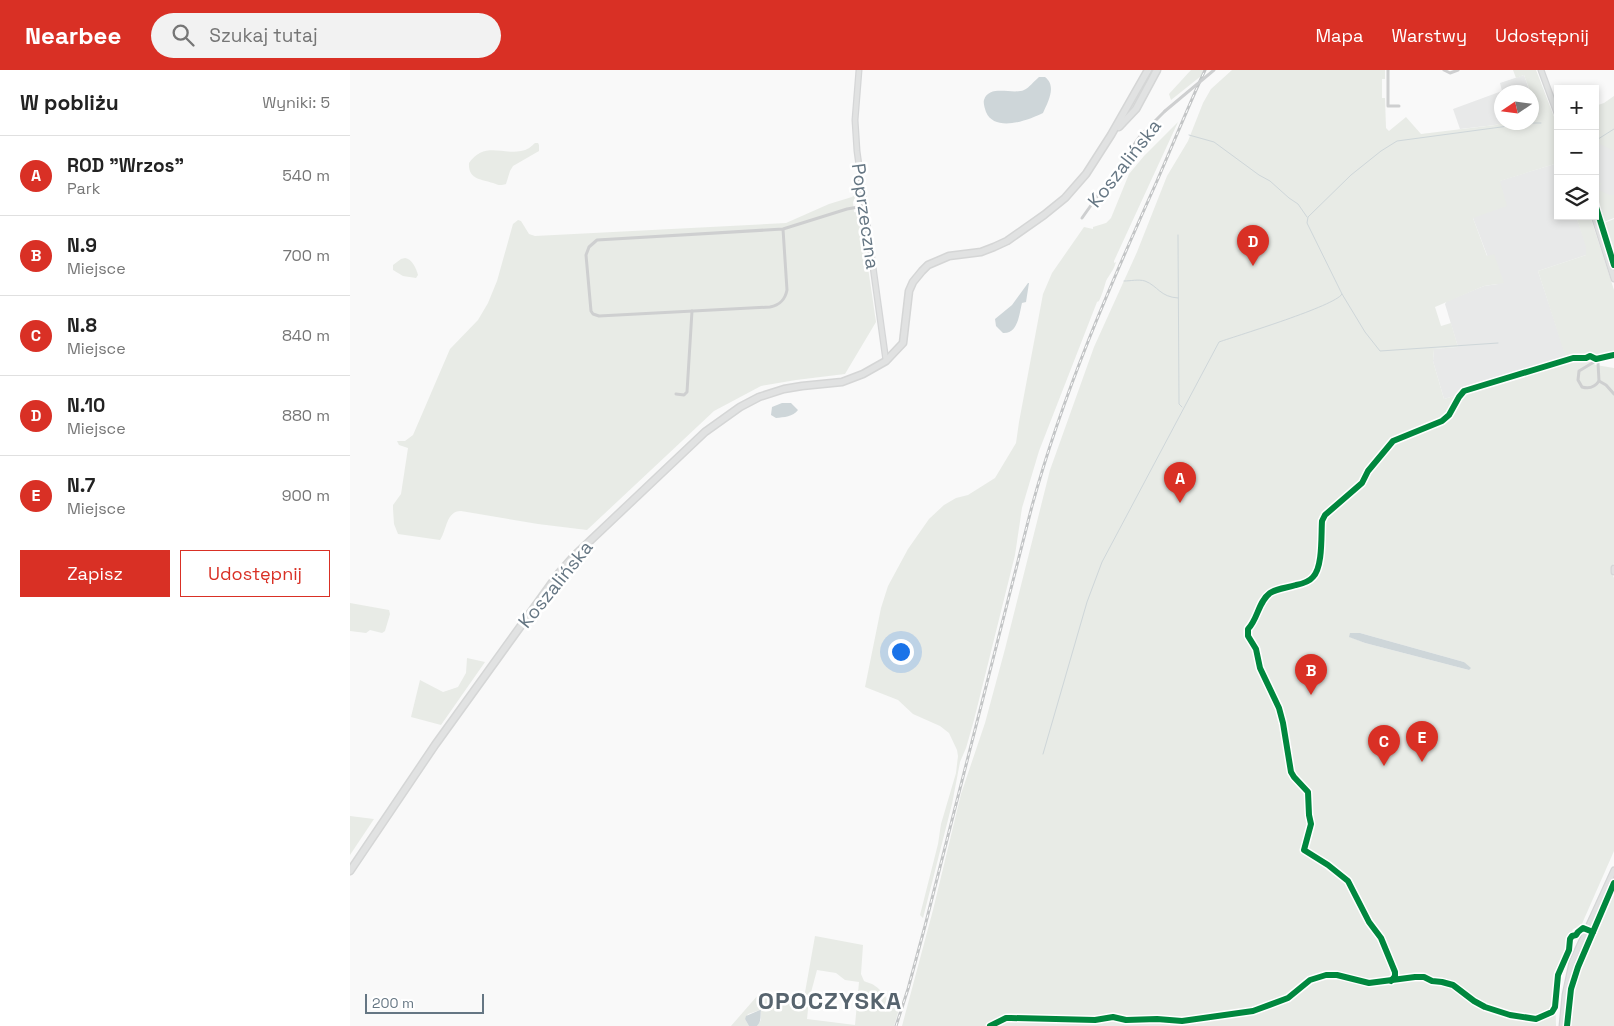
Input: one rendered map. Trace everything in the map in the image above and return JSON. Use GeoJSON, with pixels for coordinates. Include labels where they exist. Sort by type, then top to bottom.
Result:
{"type":"FeatureCollection","features":[{"type":"Feature","properties":{"kind":"highway"},"geometry":{"type":"LineString","coordinates":[[1111,136],[1148,70]]}},
{"type":"Feature","properties":{"kind":"highway"},"geometry":{"type":"LineString","coordinates":[[1111,136],[1136,109],[1157,70]]}},
{"type":"Feature","properties":{"kind":"highway","name":"Koszalińska"},"geometry":{"type":"LineString","coordinates":[[350,871],[451,722],[559,573],[591,539],[705,432],[740,407],[767,394],[784,389],[842,382],[863,374],[886,361],[903,343],[909,291],[913,282],[928,265],[949,256],[981,252],[994,248],[1044,215],[1083,180],[1111,136]]}},
{"type":"Feature","properties":{"kind":"street","name":"Poprzeczna"},"geometry":{"type":"LineString","coordinates":[[859,70],[855,126],[864,206],[886,361]]}},
{"type":"Feature","properties":{"kind":"street","name":"Koszalińska"},"geometry":{"type":"LineString","coordinates":[[1082,218],[1140,136],[1214,70]]}},
{"type":"Feature","properties":{"kind":"street"},"geometry":{"type":"LineString","coordinates":[[1388,70],[1388,106],[1399,106]]}},
{"type":"Feature","properties":{"kind":"street"},"geometry":{"type":"LineString","coordinates":[[1444,70],[1450,73],[1458,70]]}},
{"type":"Feature","properties":{"kind":"street"},"geometry":{"type":"LineString","coordinates":[[1541,70],[1554,105]]}},
{"type":"Feature","properties":{"kind":"street"},"geometry":{"type":"LineString","coordinates":[[782,229],[787,290],[782,301],[777,305],[770,307],[599,316],[592,314],[586,255],[591,244],[597,240],[782,229],[847,209],[864,206]]}},
{"type":"Feature","properties":{"kind":"street"},"geometry":{"type":"LineString","coordinates":[[1595,220],[1614,279]]}},
{"type":"Feature","properties":{"kind":"street"},"geometry":{"type":"LineString","coordinates":[[676,394],[684,395],[688,392],[692,311]]}},
{"type":"Feature","properties":{"kind":"street"},"geometry":{"type":"LineString","coordinates":[[1596,362],[1599,381],[1593,387],[1586,388],[1580,385],[1578,374],[1580,370],[1596,362]]}},
{"type":"Feature","properties":{"kind":"street"},"geometry":{"type":"LineString","coordinates":[[1599,381],[1606,385],[1614,394]]}},
{"type":"Feature","properties":{"kind":"street"},"geometry":{"type":"LineString","coordinates":[[1562,1026],[1572,962],[1614,870]]}},
{"type":"Feature","properties":{"kind":"street"},"geometry":{"type":"LineString","coordinates":[[990,1026],[1006,1018],[1095,1020],[1112,1017],[1126,1020],[1157,1019],[1182,1022],[1253,1012],[1288,998],[1310,980],[1326,975],[1337,975],[1369,983],[1424,977],[1432,981],[1453,985],[1474,1002],[1485,1007],[1510,1015],[1536,1019],[1552,1012],[1555,1007],[1558,975],[1568,950],[1570,939],[1575,935],[1584,938]]}},
{"type":"Feature","properties":{"kind":"shaded area"},"geometry":{"type":"Polygon","coordinates":[[[1191,70],[1203,70],[1201,76],[1171,100],[1169,94],[1191,70]]]}},
{"type":"Feature","properties":{"kind":"shaded area"},"geometry":{"type":"Polygon","coordinates":[[[1232,70],[1385,70],[1385,79],[1382,79],[1382,98],[1385,98],[1386,128],[1389,131],[1406,117],[1421,134],[1494,125],[1494,130],[1539,130],[1539,85],[1528,85],[1524,75],[1516,78],[1513,70],[1536,70],[1554,117],[1554,164],[1500,181],[1507,206],[1473,218],[1487,256],[1494,254],[1504,283],[1484,286],[1435,307],[1441,326],[1451,323],[1458,347],[1434,349],[1433,361],[1444,399],[1568,362],[1584,359],[1596,365],[1614,368],[1614,563],[1611,571],[1614,578],[1614,851],[1581,926],[1573,929],[1567,942],[1555,984],[1556,1026],[902,1026],[961,794],[985,723],[1050,470],[1094,347],[1137,252],[1167,176],[1188,141],[1203,103],[1211,89],[1232,70]],[[1360,633],[1350,637],[1365,643],[1469,670],[1464,662],[1360,633]]]}},
{"type":"Feature","properties":{"kind":"shaded area"},"geometry":{"type":"Polygon","coordinates":[[[1524,75],[1528,85],[1500,85],[1500,83],[1524,75]]]}},
{"type":"Feature","properties":{"kind":"shaded area"},"geometry":{"type":"Polygon","coordinates":[[[1039,77],[1045,77],[1049,81],[1051,89],[1043,113],[1013,123],[997,122],[990,118],[984,104],[987,95],[996,91],[1024,90],[1039,77]]]}},
{"type":"Feature","properties":{"kind":"shaded area"},"geometry":{"type":"Polygon","coordinates":[[[1494,94],[1494,125],[1460,129],[1453,109],[1494,94]]]}},
{"type":"Feature","properties":{"kind":"shaded area"},"geometry":{"type":"Polygon","coordinates":[[[1614,96],[1614,151],[1599,144],[1599,105],[1614,96]]]}},
{"type":"Feature","properties":{"kind":"shaded area"},"geometry":{"type":"Polygon","coordinates":[[[1178,122],[1114,261],[1114,263],[1116,262],[1115,265],[1097,302],[1039,451],[1022,508],[1015,555],[974,720],[960,762],[952,804],[923,918],[920,915],[938,844],[941,824],[956,773],[958,756],[949,733],[940,726],[913,714],[898,700],[865,687],[881,608],[888,586],[908,549],[929,519],[944,505],[956,498],[968,495],[995,478],[1016,443],[1043,294],[1052,273],[1084,227],[1093,229],[1093,227],[1106,223],[1111,218],[1129,174],[1178,122]]]}},
{"type":"Feature","properties":{"kind":"shaded area"},"geometry":{"type":"Polygon","coordinates":[[[535,143],[539,145],[539,151],[513,166],[506,184],[499,185],[476,178],[469,169],[469,163],[481,152],[494,150],[521,151],[535,143]]]}},
{"type":"Feature","properties":{"kind":"shaded area"},"geometry":{"type":"Polygon","coordinates":[[[1599,143],[1614,147],[1614,197],[1599,195],[1599,143]]]}},
{"type":"Feature","properties":{"kind":"shaded area"},"geometry":{"type":"Polygon","coordinates":[[[1554,164],[1554,220],[1577,220],[1587,247],[1586,255],[1538,271],[1568,362],[1444,399],[1433,361],[1434,349],[1458,347],[1445,304],[1447,301],[1484,286],[1498,284],[1473,218],[1499,181],[1554,164]]]}},
{"type":"Feature","properties":{"kind":"shaded area"},"geometry":{"type":"Polygon","coordinates":[[[856,188],[856,196],[853,202],[854,212],[860,213],[876,322],[845,374],[761,386],[714,411],[587,530],[461,511],[452,514],[440,540],[398,534],[394,524],[393,505],[401,494],[408,448],[399,445],[397,441],[405,441],[413,435],[450,349],[478,320],[488,303],[497,281],[513,224],[518,220],[521,221],[529,234],[535,236],[786,223],[829,204],[852,197],[855,194],[856,188]]]}},
{"type":"Feature","properties":{"kind":"shaded area"},"geometry":{"type":"Polygon","coordinates":[[[1599,190],[1614,195],[1614,218],[1604,222],[1599,210],[1599,190]]]}},
{"type":"Feature","properties":{"kind":"shaded area"},"geometry":{"type":"Polygon","coordinates":[[[1614,219],[1614,262],[1604,223],[1614,219]]]}},
{"type":"Feature","properties":{"kind":"shaded area"},"geometry":{"type":"Polygon","coordinates":[[[1577,220],[1591,220],[1614,290],[1614,354],[1596,358],[1585,354],[1566,358],[1538,271],[1586,255],[1586,247],[1577,220]]]}},
{"type":"Feature","properties":{"kind":"shaded area"},"geometry":{"type":"Polygon","coordinates":[[[405,258],[410,260],[415,267],[418,275],[416,278],[403,276],[393,270],[393,265],[405,258]]]}},
{"type":"Feature","properties":{"kind":"shaded area"},"geometry":{"type":"Polygon","coordinates":[[[1028,283],[1026,302],[1022,303],[1015,327],[1003,333],[996,326],[995,319],[1012,305],[1028,283]]]}},
{"type":"Feature","properties":{"kind":"shaded area"},"geometry":{"type":"Polygon","coordinates":[[[782,403],[791,403],[798,410],[794,414],[785,417],[776,418],[771,415],[772,407],[782,403]]]}},
{"type":"Feature","properties":{"kind":"shaded area"},"geometry":{"type":"Polygon","coordinates":[[[350,603],[389,610],[390,614],[385,631],[382,633],[370,630],[366,633],[350,631],[350,603]]]}},
{"type":"Feature","properties":{"kind":"shaded area"},"geometry":{"type":"Polygon","coordinates":[[[1350,633],[1360,633],[1464,662],[1471,668],[1469,670],[1365,643],[1349,637],[1350,633]]]}},
{"type":"Feature","properties":{"kind":"shaded area"},"geometry":{"type":"Polygon","coordinates":[[[467,658],[485,662],[441,725],[411,717],[420,680],[443,692],[458,687],[466,673],[467,658]]]}},
{"type":"Feature","properties":{"kind":"shaded area"},"geometry":{"type":"Polygon","coordinates":[[[350,816],[374,819],[350,855],[350,816]]]}},
{"type":"Feature","properties":{"kind":"shaded area"},"geometry":{"type":"Polygon","coordinates":[[[1614,888],[1614,1026],[1570,1026],[1574,986],[1580,967],[1614,888]]]}},
{"type":"Feature","properties":{"kind":"shaded area"},"geometry":{"type":"Polygon","coordinates":[[[815,936],[863,945],[861,974],[864,981],[879,989],[891,1003],[900,1006],[894,1026],[757,1026],[761,1020],[760,1010],[748,1014],[745,1019],[749,1026],[731,1026],[758,995],[798,1003],[804,998],[815,936]],[[817,970],[809,1000],[807,1019],[855,1025],[859,982],[845,980],[836,973],[817,970]]]}},
{"type":"Feature","properties":{"kind":"shaded area"},"geometry":{"type":"Polygon","coordinates":[[[761,1010],[759,1024],[757,1026],[749,1026],[745,1019],[746,1016],[761,1010]]]}},
{"type":"Feature","properties":{"kind":"waterway"},"geometry":{"type":"LineString","coordinates":[[1043,754],[1087,602],[1102,562],[1219,342],[1323,306],[1342,294],[1307,223],[1308,217],[1351,175],[1397,141],[1541,123]]}},
{"type":"Feature","properties":{"kind":"waterway"},"geometry":{"type":"LineString","coordinates":[[1599,138],[1614,129]]}},
{"type":"Feature","properties":{"kind":"waterway"},"geometry":{"type":"LineString","coordinates":[[1189,135],[1214,142],[1270,181],[1298,204],[1307,217]]}},
{"type":"Feature","properties":{"kind":"waterway"},"geometry":{"type":"LineString","coordinates":[[1178,235],[1179,404],[1182,407]]}},
{"type":"Feature","properties":{"kind":"waterway"},"geometry":{"type":"LineString","coordinates":[[1124,281],[1145,281],[1163,294],[1178,298]]}},
{"type":"Feature","properties":{"kind":"waterway"},"geometry":{"type":"LineString","coordinates":[[1342,294],[1365,332],[1380,351],[1498,343]]}},
{"type":"Feature","properties":{"kind":"railway"},"geometry":{"type":"LineString","coordinates":[[896,1026],[925,926],[1044,464],[1088,341],[1205,70]]}},
{"type":"Feature","properties":{"kind":"cycle path"},"geometry":{"type":"LineString","coordinates":[[1599,217],[1614,265]]}},
{"type":"Feature","properties":{"kind":"cycle path"},"geometry":{"type":"LineString","coordinates":[[1391,981],[1395,976],[1395,972],[1381,938],[1369,922],[1348,881],[1328,865],[1304,850],[1311,824],[1308,792],[1291,772],[1279,708],[1260,668],[1256,649],[1248,636],[1248,629],[1263,601],[1270,593],[1305,582],[1313,577],[1320,559],[1322,521],[1325,515],[1362,483],[1368,471],[1393,441],[1442,421],[1449,415],[1464,391],[1573,358],[1586,358],[1590,356],[1596,359],[1614,355]]}},
{"type":"Feature","properties":{"kind":"cycle path"},"geometry":{"type":"LineString","coordinates":[[1567,1026],[1571,989],[1578,967],[1614,883]]}},
{"type":"Feature","properties":{"kind":"cycle path"},"geometry":{"type":"LineString","coordinates":[[990,1026],[1006,1018],[1095,1020],[1113,1017],[1126,1020],[1157,1019],[1182,1021],[1253,1011],[1288,998],[1310,980],[1326,975],[1337,975],[1369,983],[1424,977],[1432,981],[1453,985],[1485,1007],[1510,1015],[1536,1019],[1552,1012],[1555,1007],[1558,975],[1569,950],[1570,939],[1583,928],[1593,932]]}},
{"type":"Feature","properties":{"kind":"place","name":"N.10"},"geometry":{"type":"Point","coordinates":[1253,266]}},
{"type":"Feature","properties":{"kind":"place","name":"ROD \"Wrzos\""},"geometry":{"type":"Point","coordinates":[1180,503]}},
{"type":"Feature","properties":{"kind":"place","name":"N.9"},"geometry":{"type":"Point","coordinates":[1311,695]}},
{"type":"Feature","properties":{"kind":"place","name":"N.7"},"geometry":{"type":"Point","coordinates":[1422,762]}},
{"type":"Feature","properties":{"kind":"place","name":"N.8"},"geometry":{"type":"Point","coordinates":[1384,766]}},
{"type":"Feature","properties":{"kind":"district","name":"OPOCZYSKA"},"geometry":{"type":"Point","coordinates":[830,1001]}}]}
